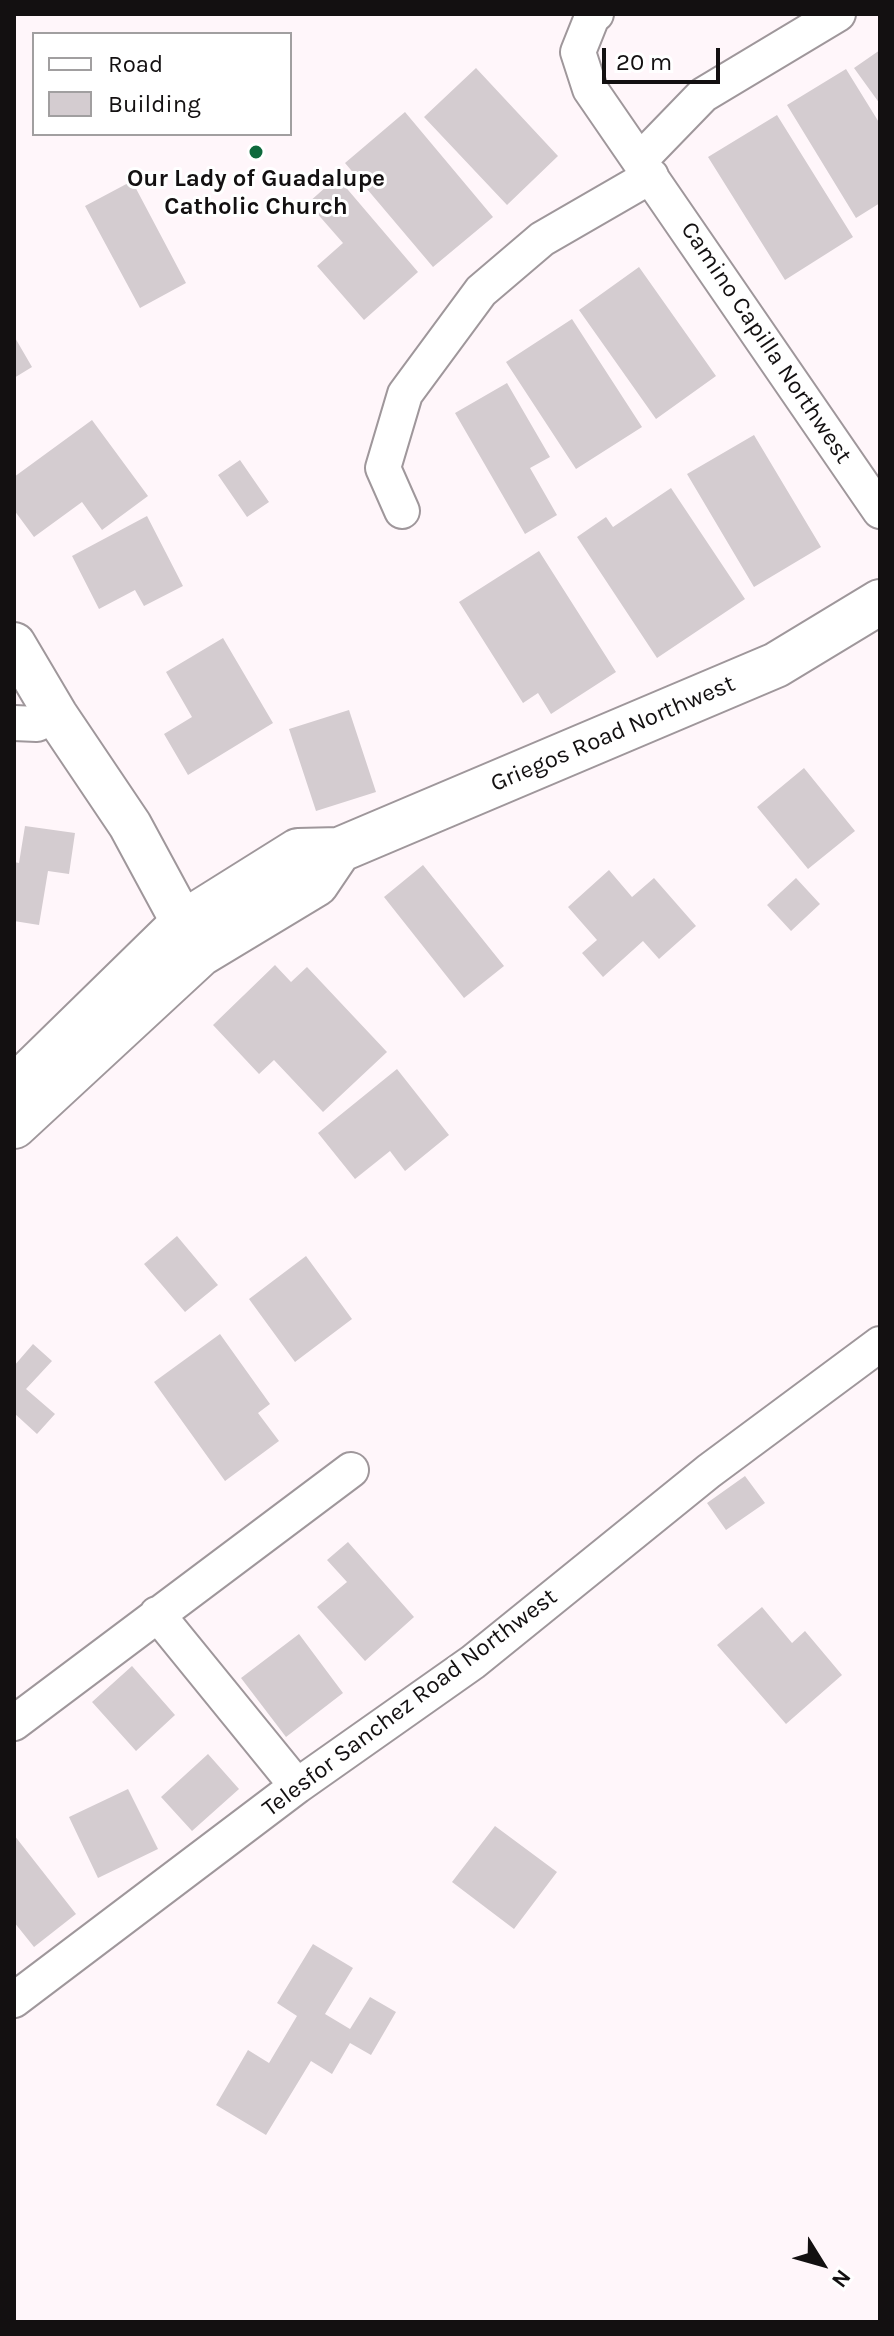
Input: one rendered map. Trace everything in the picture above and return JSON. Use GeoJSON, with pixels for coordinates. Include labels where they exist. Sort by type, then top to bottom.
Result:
{"type":"FeatureCollection","features":[{"type":"Feature","properties":{"kind":"main road","name":"Griegos Road Northwest"},"geometry":{"type":"LineString","coordinates":[[14,1088],[298,851],[339,850],[776,665],[880,602]]}},
{"type":"Feature","properties":{"kind":"main road","name":"Griegos Road Northwest"},"geometry":{"type":"LineString","coordinates":[[14,1126],[192,939]]}},
{"type":"Feature","properties":{"kind":"street","name":"Camino Capilla Northwest"},"geometry":{"type":"LineString","coordinates":[[596,14],[578,52],[590,89],[880,511]]}},
{"type":"Feature","properties":{"kind":"street"},"geometry":{"type":"LineString","coordinates":[[402,511],[383,468],[405,394],[481,291],[542,239],[646,168],[703,95],[838,14]]}},
{"type":"Feature","properties":{"kind":"street"},"geometry":{"type":"LineString","coordinates":[[14,644],[56,715],[130,825],[192,939]]}},
{"type":"Feature","properties":{"kind":"street"},"geometry":{"type":"LineString","coordinates":[[14,723],[37,724],[56,715]]}},
{"type":"Feature","properties":{"kind":"street","name":"Telesfor Sanchez Road Northwest"},"geometry":{"type":"LineString","coordinates":[[14,2000],[297,1786],[473,1662],[709,1471],[880,1344]]}},
{"type":"Feature","properties":{"kind":"street"},"geometry":{"type":"LineString","coordinates":[[14,1723],[351,1470]]}},
{"type":"Feature","properties":{"kind":"street"},"geometry":{"type":"LineString","coordinates":[[157,1614],[297,1786]]}},
{"type":"Feature","properties":{"kind":"building"},"geometry":{"type":"Polygon","coordinates":[[[880,50],[880,104],[854,68],[880,50]]]}},
{"type":"Feature","properties":{"kind":"building"},"geometry":{"type":"Polygon","coordinates":[[[476,68],[558,156],[507,205],[424,117],[476,68]]]}},
{"type":"Feature","properties":{"kind":"building"},"geometry":{"type":"Polygon","coordinates":[[[846,69],[880,124],[880,203],[856,218],[787,105],[846,69]]]}},
{"type":"Feature","properties":{"kind":"building"},"geometry":{"type":"Polygon","coordinates":[[[405,112],[493,217],[433,267],[345,163],[405,112]]]}},
{"type":"Feature","properties":{"kind":"building"},"geometry":{"type":"Polygon","coordinates":[[[777,115],[853,237],[785,280],[708,157],[777,115]]]}},
{"type":"Feature","properties":{"kind":"building"},"geometry":{"type":"Polygon","coordinates":[[[337,177],[418,272],[364,320],[317,266],[343,243],[308,203],[337,177]]]}},
{"type":"Feature","properties":{"kind":"building"},"geometry":{"type":"Polygon","coordinates":[[[132,181],[186,283],[140,308],[85,206],[132,181]]]}},
{"type":"Feature","properties":{"kind":"building"},"geometry":{"type":"Polygon","coordinates":[[[639,267],[716,376],[656,419],[579,310],[639,267]]]}},
{"type":"Feature","properties":{"kind":"building"},"geometry":{"type":"Polygon","coordinates":[[[572,319],[642,427],[576,469],[506,362],[572,319]]]}},
{"type":"Feature","properties":{"kind":"building"},"geometry":{"type":"Polygon","coordinates":[[[14,336],[32,367],[14,378],[14,336]]]}},
{"type":"Feature","properties":{"kind":"building"},"geometry":{"type":"Polygon","coordinates":[[[507,383],[550,457],[530,468],[557,515],[525,534],[455,413],[507,383]]]}},
{"type":"Feature","properties":{"kind":"building"},"geometry":{"type":"Polygon","coordinates":[[[92,420],[148,496],[102,530],[82,502],[34,537],[14,510],[14,477],[92,420]]]}},
{"type":"Feature","properties":{"kind":"building"},"geometry":{"type":"Polygon","coordinates":[[[754,435],[821,547],[754,587],[687,474],[754,435]]]}},
{"type":"Feature","properties":{"kind":"building"},"geometry":{"type":"Polygon","coordinates":[[[240,460],[269,502],[247,517],[218,475],[240,460]]]}},
{"type":"Feature","properties":{"kind":"building"},"geometry":{"type":"Polygon","coordinates":[[[671,488],[745,599],[657,658],[577,537],[606,517],[613,527],[671,488]]]}},
{"type":"Feature","properties":{"kind":"building"},"geometry":{"type":"Polygon","coordinates":[[[147,516],[183,586],[144,606],[135,590],[99,609],[72,556],[147,516]]]}},
{"type":"Feature","properties":{"kind":"building"},"geometry":{"type":"Polygon","coordinates":[[[539,551],[616,672],[551,714],[538,693],[523,703],[459,602],[539,551]]]}},
{"type":"Feature","properties":{"kind":"building"},"geometry":{"type":"Polygon","coordinates":[[[223,638],[273,723],[188,775],[164,734],[192,717],[166,672],[223,638]]]}},
{"type":"Feature","properties":{"kind":"building"},"geometry":{"type":"Polygon","coordinates":[[[349,710],[376,792],[316,811],[289,729],[349,710]]]}},
{"type":"Feature","properties":{"kind":"building"},"geometry":{"type":"Polygon","coordinates":[[[804,768],[855,831],[808,869],[757,807],[804,768]]]}},
{"type":"Feature","properties":{"kind":"building"},"geometry":{"type":"Polygon","coordinates":[[[25,826],[75,833],[69,874],[48,871],[39,925],[14,921],[14,862],[19,863],[25,826]]]}},
{"type":"Feature","properties":{"kind":"building"},"geometry":{"type":"Polygon","coordinates":[[[423,865],[504,966],[464,998],[384,897],[423,865]]]}},
{"type":"Feature","properties":{"kind":"building"},"geometry":{"type":"Polygon","coordinates":[[[609,870],[632,897],[654,878],[696,926],[659,959],[643,941],[603,977],[582,953],[597,940],[568,907],[609,870]]]}},
{"type":"Feature","properties":{"kind":"building"},"geometry":{"type":"Polygon","coordinates":[[[796,878],[820,904],[791,931],[767,905],[796,878]]]}},
{"type":"Feature","properties":{"kind":"building"},"geometry":{"type":"Polygon","coordinates":[[[275,965],[291,982],[307,967],[387,1052],[323,1112],[274,1060],[259,1074],[213,1025],[275,965]]]}},
{"type":"Feature","properties":{"kind":"building"},"geometry":{"type":"Polygon","coordinates":[[[397,1069],[449,1135],[405,1171],[390,1151],[355,1179],[318,1133],[397,1069]]]}},
{"type":"Feature","properties":{"kind":"building"},"geometry":{"type":"Polygon","coordinates":[[[177,1236],[218,1285],[185,1312],[144,1264],[177,1236]]]}},
{"type":"Feature","properties":{"kind":"building"},"geometry":{"type":"Polygon","coordinates":[[[306,1256],[352,1319],[295,1362],[249,1299],[306,1256]]]}},
{"type":"Feature","properties":{"kind":"building"},"geometry":{"type":"Polygon","coordinates":[[[220,1334],[270,1404],[258,1413],[279,1441],[225,1481],[154,1382],[220,1334]]]}},
{"type":"Feature","properties":{"kind":"building"},"geometry":{"type":"Polygon","coordinates":[[[33,1344],[52,1361],[26,1389],[55,1414],[37,1434],[14,1413],[14,1366],[33,1344]]]}},
{"type":"Feature","properties":{"kind":"building"},"geometry":{"type":"Polygon","coordinates":[[[745,1476],[765,1503],[726,1530],[707,1503],[745,1476]]]}},
{"type":"Feature","properties":{"kind":"building"},"geometry":{"type":"Polygon","coordinates":[[[348,1542],[414,1617],[365,1661],[317,1607],[347,1582],[327,1560],[348,1542]]]}},
{"type":"Feature","properties":{"kind":"building"},"geometry":{"type":"Polygon","coordinates":[[[762,1607],[792,1643],[805,1631],[842,1675],[786,1724],[717,1645],[762,1607]]]}},
{"type":"Feature","properties":{"kind":"building"},"geometry":{"type":"Polygon","coordinates":[[[299,1634],[343,1693],[286,1737],[241,1678],[299,1634]]]}},
{"type":"Feature","properties":{"kind":"building"},"geometry":{"type":"Polygon","coordinates":[[[132,1666],[175,1715],[136,1751],[92,1702],[132,1666]]]}},
{"type":"Feature","properties":{"kind":"building"},"geometry":{"type":"Polygon","coordinates":[[[208,1754],[239,1789],[192,1831],[161,1797],[208,1754]]]}},
{"type":"Feature","properties":{"kind":"building"},"geometry":{"type":"Polygon","coordinates":[[[128,1789],[158,1849],[98,1878],[69,1817],[128,1789]]]}},
{"type":"Feature","properties":{"kind":"building"},"geometry":{"type":"Polygon","coordinates":[[[495,1826],[557,1872],[514,1929],[452,1882],[495,1826]]]}},
{"type":"Feature","properties":{"kind":"building"},"geometry":{"type":"Polygon","coordinates":[[[14,1835],[76,1914],[34,1947],[14,1922],[14,1835]]]}},
{"type":"Feature","properties":{"kind":"building"},"geometry":{"type":"Polygon","coordinates":[[[313,1944],[353,1968],[325,2014],[350,2029],[370,1997],[396,2012],[371,2055],[350,2043],[332,2074],[311,2061],[266,2135],[216,2105],[248,2050],[269,2063],[297,2016],[277,2003],[313,1944]]]}},
{"type":"Feature","properties":{"kind":"place","name":"Our Lady of Guadalupe Catholic Church"},"geometry":{"type":"Point","coordinates":[256,152]}}]}
